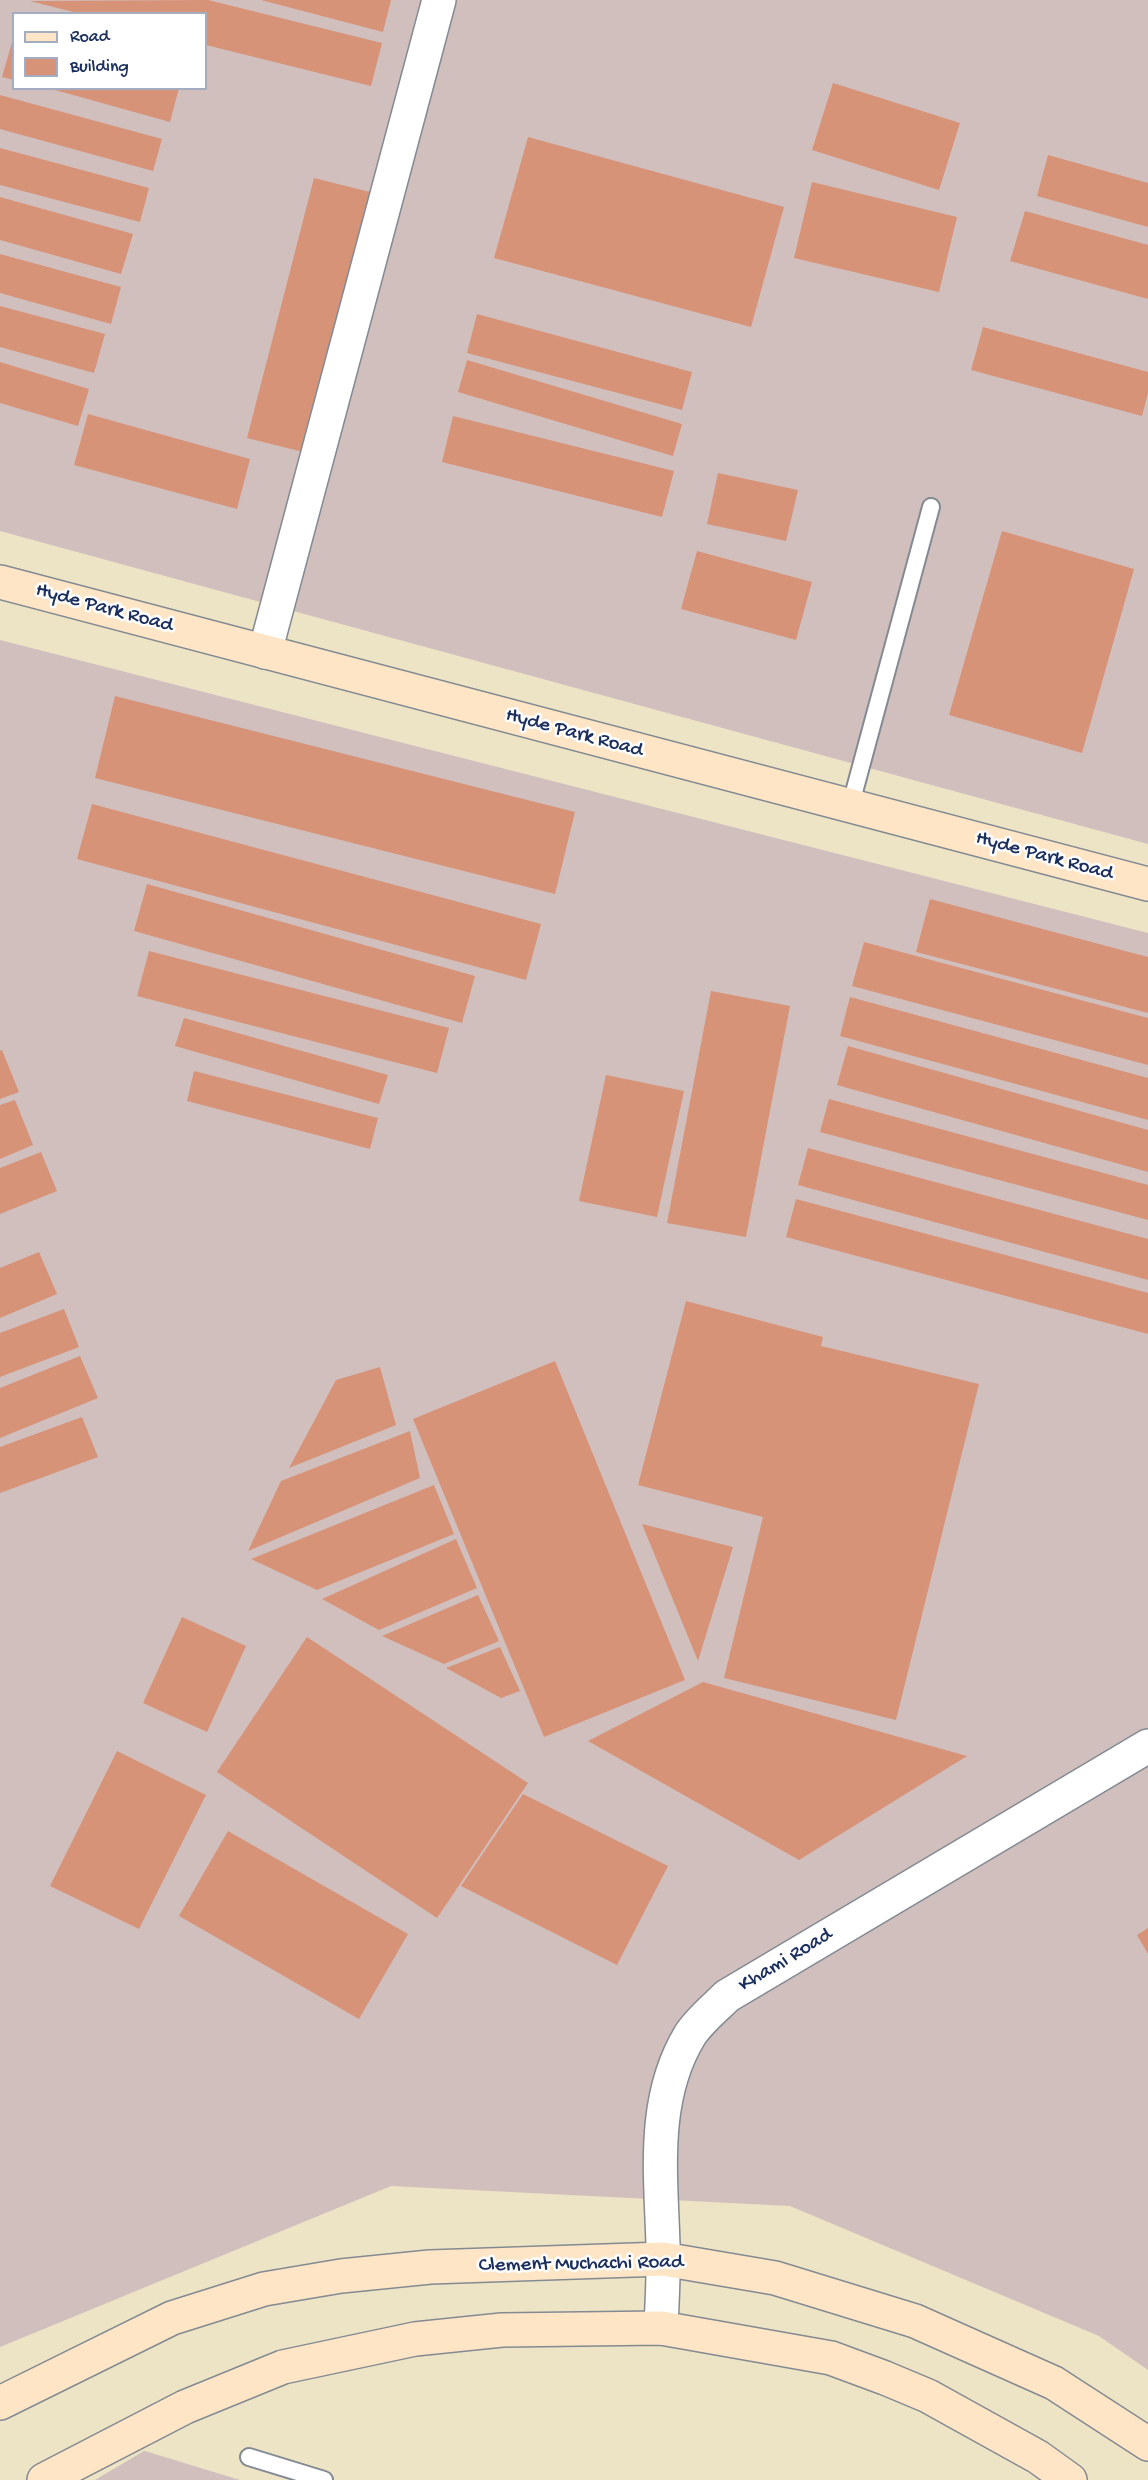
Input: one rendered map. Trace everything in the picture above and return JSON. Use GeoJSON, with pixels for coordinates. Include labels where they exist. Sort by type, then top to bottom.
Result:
{"type":"FeatureCollection","features":[{"type":"Feature","properties":{"kind":"main road","name":"Hyde Park Road"},"geometry":{"type":"LineString","coordinates":[[0,582],[1148,884]]}},
{"type":"Feature","properties":{"kind":"main road","name":"Clement Muchachi Road"},"geometry":{"type":"LineString","coordinates":[[0,2403],[172,2318],[264,2289],[341,2276],[430,2267],[663,2259],[775,2278],[915,2321],[1054,2383],[1148,2444]]}},
{"type":"Feature","properties":{"kind":"main road"},"geometry":{"type":"LineString","coordinates":[[44,2480],[186,2407],[283,2367],[415,2339],[502,2330],[661,2328],[831,2358],[885,2378],[928,2396],[1038,2457],[1070,2480]]}},
{"type":"Feature","properties":{"kind":"street"},"geometry":{"type":"LineString","coordinates":[[265,652],[439,0]]}},
{"type":"Feature","properties":{"kind":"street","name":"Khami Road"},"geometry":{"type":"LineString","coordinates":[[661,2328],[663,2259],[660,2153],[663,2108],[672,2070],[691,2033],[728,1996],[1148,1746]]}},
{"type":"Feature","properties":{"kind":"lane"},"geometry":{"type":"LineString","coordinates":[[850,807],[931,507]]}},
{"type":"Feature","properties":{"kind":"lane"},"geometry":{"type":"LineString","coordinates":[[249,2457],[324,2480]]}},
{"type":"Feature","properties":{"kind":"shaded area"},"geometry":{"type":"Polygon","coordinates":[[[0,0],[1148,0],[1148,844],[0,531],[0,0]]]}},
{"type":"Feature","properties":{"kind":"shaded area"},"geometry":{"type":"Polygon","coordinates":[[[0,640],[1148,933],[1148,2370],[1099,2336],[790,2206],[391,2186],[0,2347],[0,640]]]}},
{"type":"Feature","properties":{"kind":"shaded area"},"geometry":{"type":"Polygon","coordinates":[[[145,2451],[240,2480],[95,2480],[145,2451]]]}},
{"type":"Feature","properties":{"kind":"building"},"geometry":{"type":"Polygon","coordinates":[[[208,0],[382,43],[371,86],[207,45],[207,12],[73,12],[30,1],[208,0]]]}},
{"type":"Feature","properties":{"kind":"building"},"geometry":{"type":"Polygon","coordinates":[[[261,0],[391,0],[383,32],[261,0]]]}},
{"type":"Feature","properties":{"kind":"building"},"geometry":{"type":"Polygon","coordinates":[[[12,42],[12,80],[2,77],[12,42]]]}},
{"type":"Feature","properties":{"kind":"building"},"geometry":{"type":"Polygon","coordinates":[[[833,83],[960,123],[939,190],[812,150],[833,83]]]}},
{"type":"Feature","properties":{"kind":"building"},"geometry":{"type":"Polygon","coordinates":[[[55,90],[178,90],[170,122],[55,90]]]}},
{"type":"Feature","properties":{"kind":"building"},"geometry":{"type":"Polygon","coordinates":[[[0,95],[162,139],[153,171],[0,129],[0,95]]]}},
{"type":"Feature","properties":{"kind":"building"},"geometry":{"type":"Polygon","coordinates":[[[528,137],[784,207],[751,327],[494,258],[528,137]]]}},
{"type":"Feature","properties":{"kind":"building"},"geometry":{"type":"Polygon","coordinates":[[[0,148],[149,188],[140,222],[0,185],[0,148]]]}},
{"type":"Feature","properties":{"kind":"building"},"geometry":{"type":"Polygon","coordinates":[[[1048,155],[1148,183],[1148,227],[1037,196],[1048,155]]]}},
{"type":"Feature","properties":{"kind":"building"},"geometry":{"type":"Polygon","coordinates":[[[314,178],[374,193],[307,453],[247,438],[314,178]]]}},
{"type":"Feature","properties":{"kind":"building"},"geometry":{"type":"Polygon","coordinates":[[[812,182],[957,217],[939,292],[794,258],[812,182]]]}},
{"type":"Feature","properties":{"kind":"building"},"geometry":{"type":"Polygon","coordinates":[[[0,197],[133,234],[121,274],[0,240],[0,197]]]}},
{"type":"Feature","properties":{"kind":"building"},"geometry":{"type":"Polygon","coordinates":[[[1025,211],[1148,245],[1148,299],[1010,261],[1025,211]]]}},
{"type":"Feature","properties":{"kind":"building"},"geometry":{"type":"Polygon","coordinates":[[[0,254],[121,287],[111,324],[0,293],[0,254]]]}},
{"type":"Feature","properties":{"kind":"building"},"geometry":{"type":"Polygon","coordinates":[[[0,306],[105,334],[94,373],[0,347],[0,306]]]}},
{"type":"Feature","properties":{"kind":"building"},"geometry":{"type":"Polygon","coordinates":[[[477,314],[692,372],[682,410],[467,353],[477,314]]]}},
{"type":"Feature","properties":{"kind":"building"},"geometry":{"type":"Polygon","coordinates":[[[983,327],[1148,372],[1148,393],[1142,416],[971,370],[983,327]]]}},
{"type":"Feature","properties":{"kind":"building"},"geometry":{"type":"Polygon","coordinates":[[[467,360],[682,424],[673,456],[458,392],[467,360]]]}},
{"type":"Feature","properties":{"kind":"building"},"geometry":{"type":"Polygon","coordinates":[[[0,362],[89,389],[78,426],[0,403],[0,362]]]}},
{"type":"Feature","properties":{"kind":"building"},"geometry":{"type":"Polygon","coordinates":[[[88,414],[250,459],[237,509],[74,465],[88,414]]]}},
{"type":"Feature","properties":{"kind":"building"},"geometry":{"type":"Polygon","coordinates":[[[453,416],[674,471],[662,517],[442,462],[453,416]]]}},
{"type":"Feature","properties":{"kind":"building"},"geometry":{"type":"Polygon","coordinates":[[[718,473],[798,490],[786,541],[707,524],[718,473]]]}},
{"type":"Feature","properties":{"kind":"building"},"geometry":{"type":"Polygon","coordinates":[[[1002,531],[1134,569],[1082,753],[949,715],[1002,531]]]}},
{"type":"Feature","properties":{"kind":"building"},"geometry":{"type":"Polygon","coordinates":[[[697,551],[812,582],[796,640],[681,609],[697,551]]]}},
{"type":"Feature","properties":{"kind":"building"},"geometry":{"type":"Polygon","coordinates":[[[115,696],[575,812],[555,894],[95,778],[115,696]]]}},
{"type":"Feature","properties":{"kind":"building"},"geometry":{"type":"Polygon","coordinates":[[[92,804],[541,924],[526,980],[77,859],[92,804]]]}},
{"type":"Feature","properties":{"kind":"building"},"geometry":{"type":"Polygon","coordinates":[[[147,884],[475,976],[462,1023],[134,931],[147,884]]]}},
{"type":"Feature","properties":{"kind":"building"},"geometry":{"type":"Polygon","coordinates":[[[930,899],[1148,957],[1148,1013],[916,952],[930,899]]]}},
{"type":"Feature","properties":{"kind":"building"},"geometry":{"type":"Polygon","coordinates":[[[864,942],[1148,1018],[1148,1065],[852,986],[864,942]]]}},
{"type":"Feature","properties":{"kind":"building"},"geometry":{"type":"Polygon","coordinates":[[[149,951],[449,1028],[437,1073],[137,996],[149,951]]]}},
{"type":"Feature","properties":{"kind":"building"},"geometry":{"type":"Polygon","coordinates":[[[711,991],[790,1006],[746,1237],[667,1223],[711,991]]]}},
{"type":"Feature","properties":{"kind":"building"},"geometry":{"type":"Polygon","coordinates":[[[850,997],[1148,1078],[1148,1120],[840,1036],[850,997]]]}},
{"type":"Feature","properties":{"kind":"building"},"geometry":{"type":"Polygon","coordinates":[[[184,1018],[388,1075],[379,1104],[175,1046],[184,1018]]]}},
{"type":"Feature","properties":{"kind":"building"},"geometry":{"type":"Polygon","coordinates":[[[848,1046],[1148,1130],[1148,1172],[837,1085],[848,1046]]]}},
{"type":"Feature","properties":{"kind":"building"},"geometry":{"type":"Polygon","coordinates":[[[2,1050],[19,1092],[0,1099],[0,1051],[2,1050]]]}},
{"type":"Feature","properties":{"kind":"building"},"geometry":{"type":"Polygon","coordinates":[[[194,1071],[378,1118],[370,1149],[187,1101],[194,1071]]]}},
{"type":"Feature","properties":{"kind":"building"},"geometry":{"type":"Polygon","coordinates":[[[606,1075],[684,1091],[657,1217],[579,1201],[606,1075]]]}},
{"type":"Feature","properties":{"kind":"building"},"geometry":{"type":"Polygon","coordinates":[[[829,1099],[1148,1185],[1148,1220],[820,1132],[829,1099]]]}},
{"type":"Feature","properties":{"kind":"building"},"geometry":{"type":"Polygon","coordinates":[[[15,1100],[33,1145],[0,1159],[0,1105],[15,1100]]]}},
{"type":"Feature","properties":{"kind":"building"},"geometry":{"type":"Polygon","coordinates":[[[808,1148],[1148,1239],[1148,1280],[798,1185],[808,1148]]]}},
{"type":"Feature","properties":{"kind":"building"},"geometry":{"type":"Polygon","coordinates":[[[41,1152],[57,1191],[0,1214],[0,1168],[41,1152]]]}},
{"type":"Feature","properties":{"kind":"building"},"geometry":{"type":"Polygon","coordinates":[[[796,1199],[1148,1293],[1148,1334],[786,1237],[796,1199]]]}},
{"type":"Feature","properties":{"kind":"building"},"geometry":{"type":"Polygon","coordinates":[[[39,1252],[57,1294],[0,1318],[0,1268],[39,1252]]]}},
{"type":"Feature","properties":{"kind":"building"},"geometry":{"type":"Polygon","coordinates":[[[686,1301],[823,1337],[821,1346],[979,1384],[896,1720],[724,1678],[763,1517],[638,1485],[686,1301]]]}},
{"type":"Feature","properties":{"kind":"building"},"geometry":{"type":"Polygon","coordinates":[[[64,1309],[79,1347],[0,1377],[0,1333],[64,1309]]]}},
{"type":"Feature","properties":{"kind":"building"},"geometry":{"type":"Polygon","coordinates":[[[80,1356],[98,1398],[0,1438],[0,1388],[80,1356]]]}},
{"type":"Feature","properties":{"kind":"building"},"geometry":{"type":"Polygon","coordinates":[[[555,1361],[685,1680],[544,1737],[413,1419],[555,1361]]]}},
{"type":"Feature","properties":{"kind":"building"},"geometry":{"type":"Polygon","coordinates":[[[380,1367],[396,1425],[289,1468],[336,1380],[380,1367]]]}},
{"type":"Feature","properties":{"kind":"building"},"geometry":{"type":"Polygon","coordinates":[[[82,1417],[98,1457],[0,1493],[0,1447],[82,1417]]]}},
{"type":"Feature","properties":{"kind":"building"},"geometry":{"type":"Polygon","coordinates":[[[410,1431],[420,1478],[248,1551],[281,1481],[410,1431]]]}},
{"type":"Feature","properties":{"kind":"building"},"geometry":{"type":"Polygon","coordinates":[[[434,1485],[454,1534],[317,1590],[251,1559],[434,1485]]]}},
{"type":"Feature","properties":{"kind":"building"},"geometry":{"type":"Polygon","coordinates":[[[642,1524],[733,1547],[698,1661],[642,1524]]]}},
{"type":"Feature","properties":{"kind":"building"},"geometry":{"type":"Polygon","coordinates":[[[456,1539],[477,1588],[379,1630],[322,1599],[456,1539]]]}},
{"type":"Feature","properties":{"kind":"building"},"geometry":{"type":"Polygon","coordinates":[[[478,1595],[499,1641],[444,1664],[382,1636],[478,1595]]]}},
{"type":"Feature","properties":{"kind":"building"},"geometry":{"type":"Polygon","coordinates":[[[182,1617],[246,1646],[207,1732],[143,1703],[182,1617]]]}},
{"type":"Feature","properties":{"kind":"building"},"geometry":{"type":"Polygon","coordinates":[[[307,1637],[528,1783],[437,1918],[217,1772],[307,1637]]]}},
{"type":"Feature","properties":{"kind":"building"},"geometry":{"type":"Polygon","coordinates":[[[500,1647],[520,1691],[501,1698],[446,1668],[500,1647]]]}},
{"type":"Feature","properties":{"kind":"building"},"geometry":{"type":"Polygon","coordinates":[[[703,1682],[967,1756],[799,1860],[588,1741],[703,1682]]]}},
{"type":"Feature","properties":{"kind":"building"},"geometry":{"type":"Polygon","coordinates":[[[117,1751],[206,1795],[139,1929],[50,1886],[117,1751]]]}},
{"type":"Feature","properties":{"kind":"building"},"geometry":{"type":"Polygon","coordinates":[[[523,1794],[668,1866],[617,1965],[461,1886],[523,1794]]]}},
{"type":"Feature","properties":{"kind":"building"},"geometry":{"type":"Polygon","coordinates":[[[228,1831],[408,1934],[359,2019],[179,1916],[228,1831]]]}},
{"type":"Feature","properties":{"kind":"building"},"geometry":{"type":"Polygon","coordinates":[[[1148,1928],[1148,1954],[1137,1935],[1148,1928]]]}}]}
